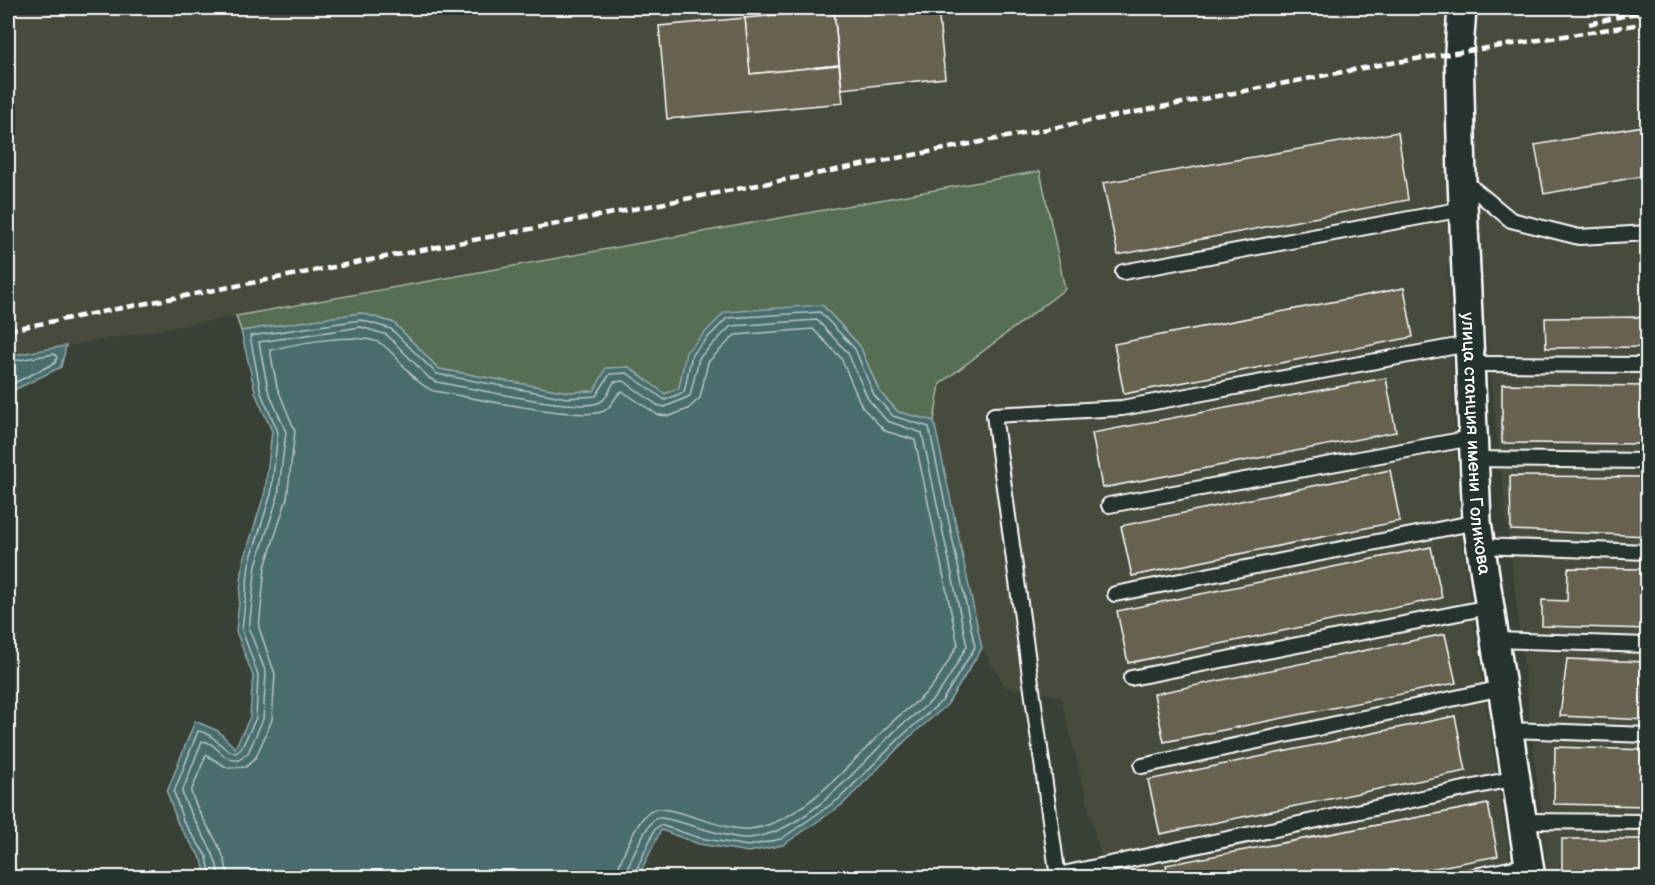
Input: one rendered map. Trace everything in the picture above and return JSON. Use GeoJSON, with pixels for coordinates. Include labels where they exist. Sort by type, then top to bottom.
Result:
{"type":"FeatureCollection","features":[{"type":"Feature","properties":{"kind":"street","name":"улица станция имени Голикова"},"geometry":{"type":"LineString","coordinates":[[1462,8],[1460,51],[1462,180],[1472,449],[1479,534],[1489,607],[1530,871]]}},
{"type":"Feature","properties":{"kind":"lane"},"geometry":{"type":"LineString","coordinates":[[1462,180],[1511,220],[1579,237],[1647,233]]}},
{"type":"Feature","properties":{"kind":"lane"},"geometry":{"type":"LineString","coordinates":[[1123,272],[1463,210]]}},
{"type":"Feature","properties":{"kind":"lane"},"geometry":{"type":"LineString","coordinates":[[1516,778],[1058,876],[994,415],[1122,408],[1469,354],[1647,365]]}},
{"type":"Feature","properties":{"kind":"lane"},"geometry":{"type":"LineString","coordinates":[[1109,505],[1472,449],[1647,461]]}},
{"type":"Feature","properties":{"kind":"lane"},"geometry":{"type":"LineString","coordinates":[[1115,594],[1479,534],[1647,552]]}},
{"type":"Feature","properties":{"kind":"lane"},"geometry":{"type":"LineString","coordinates":[[1131,678],[1489,607]]}},
{"type":"Feature","properties":{"kind":"lane"},"geometry":{"type":"LineString","coordinates":[[1495,640],[1647,645]]}},
{"type":"Feature","properties":{"kind":"lane"},"geometry":{"type":"LineString","coordinates":[[1142,766],[1502,688]]}},
{"type":"Feature","properties":{"kind":"lane"},"geometry":{"type":"LineString","coordinates":[[1508,730],[1647,735]]}},
{"type":"Feature","properties":{"kind":"lane"},"geometry":{"type":"LineString","coordinates":[[1522,821],[1647,822]]}},
{"type":"Feature","properties":{"kind":"lane"},"geometry":{"type":"LineString","coordinates":[[1465,878],[1530,871]]}},
{"type":"Feature","properties":{"kind":"shaded area"},"geometry":{"type":"Polygon","coordinates":[[[8,8],[1647,8],[1647,877],[1548,877],[1482,305],[1480,258],[1447,265],[1459,526],[1512,877],[1106,877],[1061,697],[1006,687],[982,648],[934,421],[940,384],[1065,289],[620,250],[8,356],[8,8]]]}},
{"type":"Feature","properties":{"kind":"green space"},"geometry":{"type":"Polygon","coordinates":[[[1040,171],[1065,289],[940,384],[934,421],[898,412],[879,391],[860,346],[822,305],[786,309],[687,352],[679,388],[665,394],[628,367],[594,391],[568,392],[439,369],[394,323],[361,313],[241,331],[236,316],[1040,171]]]}},
{"type":"Feature","properties":{"kind":"water"},"geometry":{"type":"Polygon","coordinates":[[[822,305],[860,346],[879,391],[898,412],[934,421],[982,648],[947,705],[907,739],[843,804],[783,845],[749,852],[699,844],[661,830],[638,877],[206,877],[202,860],[178,824],[167,792],[195,721],[218,731],[235,748],[250,717],[253,676],[236,631],[243,563],[265,492],[272,431],[256,395],[241,331],[361,313],[394,323],[439,369],[568,392],[594,391],[606,368],[629,367],[665,394],[679,388],[686,352],[725,312],[822,305]]]}},
{"type":"Feature","properties":{"kind":"water"},"geometry":{"type":"Polygon","coordinates":[[[66,346],[61,367],[8,393],[8,356],[66,346]]]}},
{"type":"Feature","properties":{"kind":"building"},"geometry":{"type":"Polygon","coordinates":[[[938,8],[945,78],[842,89],[834,10],[938,8]]]}},
{"type":"Feature","properties":{"kind":"building"},"geometry":{"type":"Polygon","coordinates":[[[834,10],[839,65],[750,74],[745,18],[834,10]]]}},
{"type":"Feature","properties":{"kind":"building"},"geometry":{"type":"Polygon","coordinates":[[[745,18],[750,74],[839,65],[843,103],[667,119],[659,26],[745,18]]]}},
{"type":"Feature","properties":{"kind":"building"},"geometry":{"type":"Polygon","coordinates":[[[1648,125],[1648,175],[1544,194],[1535,145],[1648,125]]]}},
{"type":"Feature","properties":{"kind":"building"},"geometry":{"type":"Polygon","coordinates":[[[1398,132],[1408,200],[1118,255],[1103,183],[1398,132]]]}},
{"type":"Feature","properties":{"kind":"building"},"geometry":{"type":"Polygon","coordinates":[[[1404,288],[1413,337],[1124,394],[1114,344],[1404,288]]]}},
{"type":"Feature","properties":{"kind":"building"},"geometry":{"type":"Polygon","coordinates":[[[1648,317],[1648,347],[1546,348],[1545,318],[1648,317]]]}},
{"type":"Feature","properties":{"kind":"building"},"geometry":{"type":"Polygon","coordinates":[[[1386,378],[1396,432],[1102,488],[1092,433],[1386,378]]]}},
{"type":"Feature","properties":{"kind":"building"},"geometry":{"type":"Polygon","coordinates":[[[1502,384],[1648,386],[1648,444],[1502,443],[1502,384]]]}},
{"type":"Feature","properties":{"kind":"building"},"geometry":{"type":"Polygon","coordinates":[[[1390,470],[1400,521],[1132,576],[1121,526],[1390,470]]]}},
{"type":"Feature","properties":{"kind":"building"},"geometry":{"type":"Polygon","coordinates":[[[1510,476],[1648,477],[1648,536],[1511,530],[1510,476]]]}},
{"type":"Feature","properties":{"kind":"building"},"geometry":{"type":"Polygon","coordinates":[[[1431,547],[1442,598],[1128,663],[1117,611],[1431,547]]]}},
{"type":"Feature","properties":{"kind":"building"},"geometry":{"type":"Polygon","coordinates":[[[1568,568],[1648,569],[1648,629],[1542,626],[1542,600],[1567,601],[1568,568]]]}},
{"type":"Feature","properties":{"kind":"building"},"geometry":{"type":"Polygon","coordinates":[[[1445,634],[1456,683],[1164,742],[1154,694],[1445,634]]]}},
{"type":"Feature","properties":{"kind":"building"},"geometry":{"type":"Polygon","coordinates":[[[1567,659],[1648,662],[1648,720],[1560,716],[1567,659]]]}},
{"type":"Feature","properties":{"kind":"building"},"geometry":{"type":"Polygon","coordinates":[[[1455,716],[1466,771],[1160,834],[1148,780],[1455,716]]]}},
{"type":"Feature","properties":{"kind":"building"},"geometry":{"type":"Polygon","coordinates":[[[1555,747],[1648,750],[1648,806],[1554,804],[1555,747]]]}},
{"type":"Feature","properties":{"kind":"building"},"geometry":{"type":"Polygon","coordinates":[[[1488,804],[1498,856],[1383,878],[1168,878],[1166,865],[1488,804]]]}},
{"type":"Feature","properties":{"kind":"building"},"geometry":{"type":"Polygon","coordinates":[[[1562,839],[1648,839],[1648,878],[1562,878],[1562,839]]]}},
{"type":"Feature","properties":{"kind":"railway"},"geometry":{"type":"LineString","coordinates":[[1589,24],[1648,10]]}},
{"type":"Feature","properties":{"kind":"railway"},"geometry":{"type":"LineString","coordinates":[[8,330],[1384,64],[1648,23]]}}]}
